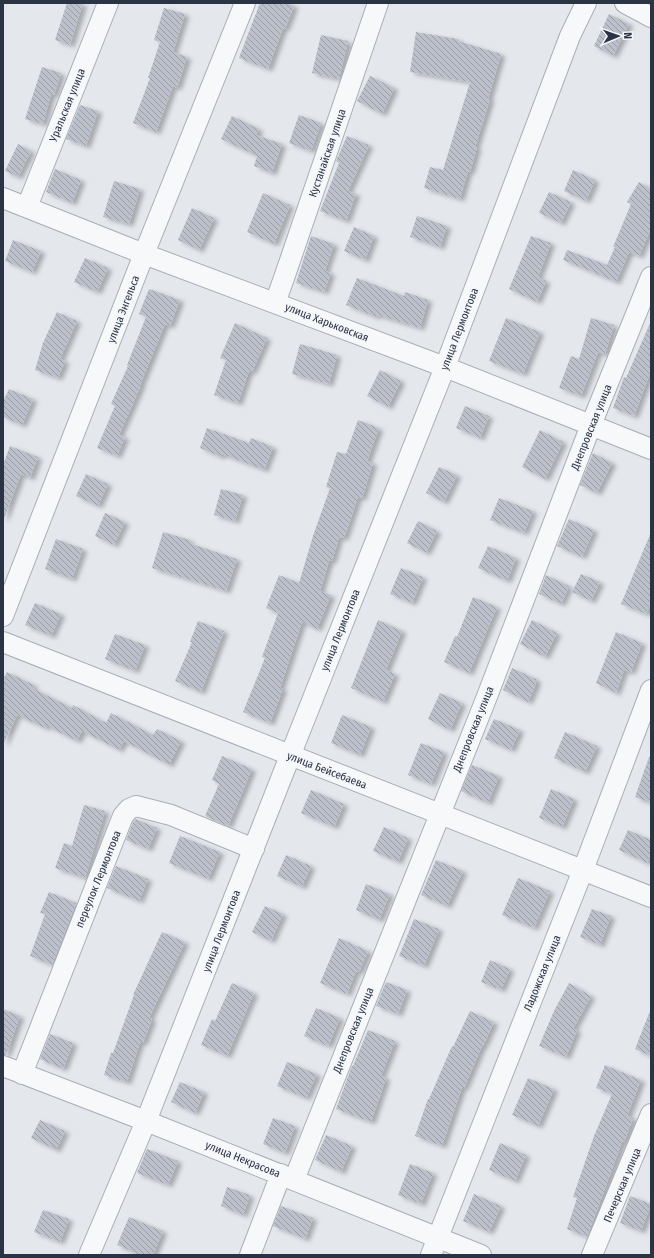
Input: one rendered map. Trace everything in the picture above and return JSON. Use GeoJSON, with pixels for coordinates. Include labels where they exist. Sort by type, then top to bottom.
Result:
{"type":"FeatureCollection","features":[{"type":"Feature","properties":{"kind":"street","name":"Уральская улица"},"geometry":{"type":"LineString","coordinates":[[27,207],[108,3]]}},
{"type":"Feature","properties":{"kind":"street","name":"улица Энгельса"},"geometry":{"type":"LineString","coordinates":[[3,616],[144,254],[245,3]]}},
{"type":"Feature","properties":{"kind":"street","name":"Кустанайская улица"},"geometry":{"type":"LineString","coordinates":[[275,302],[378,3]]}},
{"type":"Feature","properties":{"kind":"street","name":"улица Лермонтова"},"geometry":{"type":"LineString","coordinates":[[90,1255],[146,1121],[445,367],[570,36],[586,3]]}},
{"type":"Feature","properties":{"kind":"street"},"geometry":{"type":"LineString","coordinates":[[625,3],[651,17]]}},
{"type":"Feature","properties":{"kind":"street","name":"улица Харьковская"},"geometry":{"type":"LineString","coordinates":[[3,198],[144,254],[445,367],[651,449]]}},
{"type":"Feature","properties":{"kind":"street","name":"Днепровская улица"},"geometry":{"type":"LineString","coordinates":[[250,1255],[287,1177],[439,814],[488,692],[591,425],[651,277]]}},
{"type":"Feature","properties":{"kind":"street","name":"улица Бейсебаева"},"geometry":{"type":"LineString","coordinates":[[3,642],[651,897]]}},
{"type":"Feature","properties":{"kind":"street","name":"Ладожская улица"},"geometry":{"type":"LineString","coordinates":[[435,1246],[583,870],[651,690]]}},
{"type":"Feature","properties":{"kind":"street","name":"переулок Лермонтова"},"geometry":{"type":"LineString","coordinates":[[22,1074],[123,816],[129,809],[136,806],[171,815],[254,848]]}},
{"type":"Feature","properties":{"kind":"street","name":"улица Некрасова"},"geometry":{"type":"LineString","coordinates":[[3,1066],[287,1177],[435,1246],[481,1255]]}},
{"type":"Feature","properties":{"kind":"street","name":"Печерская улица"},"geometry":{"type":"LineString","coordinates":[[592,1255],[651,1114]]}},
{"type":"Feature","properties":{"kind":"building"},"geometry":{"type":"Polygon","coordinates":[[[67,3],[83,3],[70,45],[55,40],[67,3]]]}},
{"type":"Feature","properties":{"kind":"building"},"geometry":{"type":"Polygon","coordinates":[[[260,3],[288,3],[294,6],[285,29],[283,28],[268,69],[239,58],[260,3]]]}},
{"type":"Feature","properties":{"kind":"building"},"geometry":{"type":"Polygon","coordinates":[[[164,8],[185,14],[173,52],[187,57],[177,88],[173,86],[156,132],[133,123],[150,78],[148,78],[160,42],[154,40],[164,8]]]}},
{"type":"Feature","properties":{"kind":"building"},"geometry":{"type":"Polygon","coordinates":[[[609,14],[629,24],[613,56],[594,46],[609,14]]]}},
{"type":"Feature","properties":{"kind":"building"},"geometry":{"type":"Polygon","coordinates":[[[416,32],[458,39],[458,41],[501,54],[488,99],[490,99],[475,147],[477,147],[470,172],[468,171],[460,199],[424,188],[430,167],[443,170],[470,82],[410,72],[416,32]]]}},
{"type":"Feature","properties":{"kind":"building"},"geometry":{"type":"Polygon","coordinates":[[[321,35],[348,41],[339,79],[312,73],[321,35]]]}},
{"type":"Feature","properties":{"kind":"building"},"geometry":{"type":"Polygon","coordinates":[[[42,67],[61,73],[54,95],[51,94],[43,124],[25,119],[42,67]]]}},
{"type":"Feature","properties":{"kind":"building"},"geometry":{"type":"Polygon","coordinates":[[[370,76],[394,88],[382,114],[357,101],[370,76]]]}},
{"type":"Feature","properties":{"kind":"building"},"geometry":{"type":"Polygon","coordinates":[[[80,105],[98,111],[86,146],[66,139],[80,105]]]}},
{"type":"Feature","properties":{"kind":"building"},"geometry":{"type":"Polygon","coordinates":[[[299,115],[321,123],[311,151],[289,143],[299,115]]]}},
{"type":"Feature","properties":{"kind":"building"},"geometry":{"type":"Polygon","coordinates":[[[232,116],[259,129],[256,135],[282,144],[272,173],[254,166],[257,156],[221,139],[232,116]]]}},
{"type":"Feature","properties":{"kind":"building"},"geometry":{"type":"Polygon","coordinates":[[[347,136],[369,145],[348,191],[356,194],[346,221],[320,211],[339,163],[336,161],[347,136]]]}},
{"type":"Feature","properties":{"kind":"building"},"geometry":{"type":"Polygon","coordinates":[[[18,144],[31,151],[18,177],[5,171],[18,144]]]}},
{"type":"Feature","properties":{"kind":"building"},"geometry":{"type":"Polygon","coordinates":[[[55,169],[81,180],[72,203],[46,192],[55,169]]]}},
{"type":"Feature","properties":{"kind":"building"},"geometry":{"type":"Polygon","coordinates":[[[573,170],[595,180],[586,201],[564,191],[573,170]]]}},
{"type":"Feature","properties":{"kind":"building"},"geometry":{"type":"Polygon","coordinates":[[[114,181],[140,189],[129,224],[103,217],[114,181]]]}},
{"type":"Feature","properties":{"kind":"building"},"geometry":{"type":"Polygon","coordinates":[[[639,182],[651,189],[651,228],[639,256],[629,252],[616,282],[563,260],[567,250],[607,265],[631,204],[627,202],[639,182]]]}},
{"type":"Feature","properties":{"kind":"building"},"geometry":{"type":"Polygon","coordinates":[[[549,192],[571,202],[561,223],[539,213],[549,192]]]}},
{"type":"Feature","properties":{"kind":"building"},"geometry":{"type":"Polygon","coordinates":[[[263,193],[290,205],[274,244],[247,232],[263,193]]]}},
{"type":"Feature","properties":{"kind":"building"},"geometry":{"type":"Polygon","coordinates":[[[192,208],[214,218],[199,250],[178,240],[192,208]]]}},
{"type":"Feature","properties":{"kind":"building"},"geometry":{"type":"Polygon","coordinates":[[[417,216],[447,226],[440,247],[410,237],[417,216]]]}},
{"type":"Feature","properties":{"kind":"building"},"geometry":{"type":"Polygon","coordinates":[[[354,227],[374,236],[365,260],[344,251],[354,227]]]}},
{"type":"Feature","properties":{"kind":"building"},"geometry":{"type":"Polygon","coordinates":[[[311,236],[334,244],[325,271],[331,273],[324,292],[296,283],[311,236]]]}},
{"type":"Feature","properties":{"kind":"building"},"geometry":{"type":"Polygon","coordinates":[[[531,236],[551,243],[538,277],[546,281],[537,302],[509,289],[531,236]]]}},
{"type":"Feature","properties":{"kind":"building"},"geometry":{"type":"Polygon","coordinates":[[[13,240],[41,251],[32,272],[5,261],[13,240]]]}},
{"type":"Feature","properties":{"kind":"building"},"geometry":{"type":"Polygon","coordinates":[[[85,258],[108,268],[97,292],[74,282],[85,258]]]}},
{"type":"Feature","properties":{"kind":"building"},"geometry":{"type":"Polygon","coordinates":[[[357,278],[404,296],[405,292],[428,300],[420,328],[377,315],[376,317],[346,305],[357,278]]]}},
{"type":"Feature","properties":{"kind":"building"},"geometry":{"type":"Polygon","coordinates":[[[149,289],[180,300],[170,326],[165,324],[119,435],[125,437],[117,456],[97,448],[115,406],[111,404],[128,366],[127,365],[146,317],[139,314],[149,289]]]}},
{"type":"Feature","properties":{"kind":"building"},"geometry":{"type":"Polygon","coordinates":[[[57,312],[77,321],[60,359],[65,361],[58,378],[35,370],[43,343],[57,312]]]}},
{"type":"Feature","properties":{"kind":"building"},"geometry":{"type":"Polygon","coordinates":[[[506,318],[540,332],[523,374],[489,361],[506,318]]]}},
{"type":"Feature","properties":{"kind":"building"},"geometry":{"type":"Polygon","coordinates":[[[591,318],[614,325],[605,354],[598,352],[581,396],[559,388],[571,356],[579,359],[591,318]]]}},
{"type":"Feature","properties":{"kind":"building"},"geometry":{"type":"Polygon","coordinates":[[[651,321],[651,370],[634,416],[613,408],[624,377],[626,378],[651,321]]]}},
{"type":"Feature","properties":{"kind":"building"},"geometry":{"type":"Polygon","coordinates":[[[235,323],[267,338],[252,372],[249,371],[238,403],[214,395],[226,360],[220,358],[235,323]]]}},
{"type":"Feature","properties":{"kind":"building"},"geometry":{"type":"Polygon","coordinates":[[[300,344],[337,355],[329,384],[292,374],[300,344]]]}},
{"type":"Feature","properties":{"kind":"building"},"geometry":{"type":"Polygon","coordinates":[[[380,370],[401,381],[388,407],[367,396],[380,370]]]}},
{"type":"Feature","properties":{"kind":"building"},"geometry":{"type":"Polygon","coordinates":[[[9,389],[33,399],[22,425],[3,417],[3,401],[9,389]]]}},
{"type":"Feature","properties":{"kind":"building"},"geometry":{"type":"Polygon","coordinates":[[[465,406],[489,416],[480,438],[456,428],[465,406]]]}},
{"type":"Feature","properties":{"kind":"building"},"geometry":{"type":"Polygon","coordinates":[[[358,420],[379,428],[367,461],[373,463],[362,498],[358,497],[344,538],[339,537],[332,561],[329,561],[320,591],[331,595],[317,629],[302,622],[280,688],[283,689],[270,723],[243,712],[265,658],[262,657],[278,613],[266,608],[279,575],[299,583],[313,536],[330,488],[326,487],[337,452],[346,454],[358,420]]]}},
{"type":"Feature","properties":{"kind":"building"},"geometry":{"type":"Polygon","coordinates":[[[207,428],[249,443],[251,438],[273,447],[264,470],[222,454],[221,457],[200,448],[207,428]]]}},
{"type":"Feature","properties":{"kind":"building"},"geometry":{"type":"Polygon","coordinates":[[[540,430],[563,442],[545,479],[522,467],[540,430]]]}},
{"type":"Feature","properties":{"kind":"building"},"geometry":{"type":"Polygon","coordinates":[[[10,446],[38,457],[30,478],[21,474],[3,519],[3,465],[10,446]]]}},
{"type":"Feature","properties":{"kind":"building"},"geometry":{"type":"Polygon","coordinates":[[[593,453],[612,463],[597,493],[580,485],[593,453]]]}},
{"type":"Feature","properties":{"kind":"building"},"geometry":{"type":"Polygon","coordinates":[[[439,467],[457,475],[444,502],[426,493],[439,467]]]}},
{"type":"Feature","properties":{"kind":"building"},"geometry":{"type":"Polygon","coordinates":[[[86,474],[108,484],[98,506],[76,496],[86,474]]]}},
{"type":"Feature","properties":{"kind":"building"},"geometry":{"type":"Polygon","coordinates":[[[221,489],[243,495],[235,521],[214,515],[221,489]]]}},
{"type":"Feature","properties":{"kind":"building"},"geometry":{"type":"Polygon","coordinates":[[[499,498],[533,511],[524,533],[490,520],[499,498]]]}},
{"type":"Feature","properties":{"kind":"building"},"geometry":{"type":"Polygon","coordinates":[[[105,513],[125,522],[114,545],[95,536],[105,513]]]}},
{"type":"Feature","properties":{"kind":"building"},"geometry":{"type":"Polygon","coordinates":[[[569,519],[594,530],[582,557],[557,546],[569,519]]]}},
{"type":"Feature","properties":{"kind":"building"},"geometry":{"type":"Polygon","coordinates":[[[418,521],[437,531],[426,553],[407,543],[418,521]]]}},
{"type":"Feature","properties":{"kind":"building"},"geometry":{"type":"Polygon","coordinates":[[[163,532],[190,540],[189,543],[237,559],[226,591],[152,568],[163,532]]]}},
{"type":"Feature","properties":{"kind":"building"},"geometry":{"type":"Polygon","coordinates":[[[651,532],[651,603],[646,614],[621,604],[651,532]]]}},
{"type":"Feature","properties":{"kind":"building"},"geometry":{"type":"Polygon","coordinates":[[[56,539],[83,549],[72,579],[45,569],[56,539]]]}},
{"type":"Feature","properties":{"kind":"building"},"geometry":{"type":"Polygon","coordinates":[[[488,546],[516,558],[507,581],[478,568],[488,546]]]}},
{"type":"Feature","properties":{"kind":"building"},"geometry":{"type":"Polygon","coordinates":[[[401,568],[423,577],[412,603],[390,594],[401,568]]]}},
{"type":"Feature","properties":{"kind":"building"},"geometry":{"type":"Polygon","coordinates":[[[581,574],[600,582],[591,601],[572,592],[581,574]]]}},
{"type":"Feature","properties":{"kind":"building"},"geometry":{"type":"Polygon","coordinates":[[[546,575],[569,586],[561,604],[539,594],[546,575]]]}},
{"type":"Feature","properties":{"kind":"building"},"geometry":{"type":"Polygon","coordinates":[[[473,597],[497,607],[469,673],[444,662],[455,636],[457,637],[473,597]]]}},
{"type":"Feature","properties":{"kind":"building"},"geometry":{"type":"Polygon","coordinates":[[[35,603],[61,614],[51,636],[25,625],[35,603]]]}},
{"type":"Feature","properties":{"kind":"building"},"geometry":{"type":"Polygon","coordinates":[[[378,620],[402,631],[386,670],[395,674],[383,702],[351,688],[378,620]]]}},
{"type":"Feature","properties":{"kind":"building"},"geometry":{"type":"Polygon","coordinates":[[[532,620],[557,633],[545,657],[520,644],[532,620]]]}},
{"type":"Feature","properties":{"kind":"building"},"geometry":{"type":"Polygon","coordinates":[[[198,621],[224,631],[201,692],[175,681],[192,642],[190,642],[198,621]]]}},
{"type":"Feature","properties":{"kind":"building"},"geometry":{"type":"Polygon","coordinates":[[[616,632],[642,643],[631,672],[624,670],[616,693],[596,683],[616,632]]]}},
{"type":"Feature","properties":{"kind":"building"},"geometry":{"type":"Polygon","coordinates":[[[115,634],[145,645],[135,671],[105,659],[115,634]]]}},
{"type":"Feature","properties":{"kind":"building"},"geometry":{"type":"Polygon","coordinates":[[[512,668],[536,679],[536,684],[528,702],[503,690],[512,668]]]}},
{"type":"Feature","properties":{"kind":"building"},"geometry":{"type":"Polygon","coordinates":[[[7,672],[34,685],[32,688],[72,708],[73,705],[106,723],[111,713],[153,735],[157,729],[181,741],[169,765],[124,741],[119,750],[82,731],[77,741],[47,726],[45,728],[17,715],[3,745],[3,679],[7,672]]]}},
{"type":"Feature","properties":{"kind":"building"},"geometry":{"type":"Polygon","coordinates":[[[440,693],[462,703],[450,730],[428,719],[440,693]]]}},
{"type":"Feature","properties":{"kind":"building"},"geometry":{"type":"Polygon","coordinates":[[[342,715],[371,727],[360,755],[331,743],[342,715]]]}},
{"type":"Feature","properties":{"kind":"building"},"geometry":{"type":"Polygon","coordinates":[[[494,719],[520,730],[511,750],[485,739],[494,719]]]}},
{"type":"Feature","properties":{"kind":"building"},"geometry":{"type":"Polygon","coordinates":[[[565,732],[597,746],[585,772],[554,758],[565,732]]]}},
{"type":"Feature","properties":{"kind":"building"},"geometry":{"type":"Polygon","coordinates":[[[421,743],[444,752],[431,784],[408,775],[421,743]]]}},
{"type":"Feature","properties":{"kind":"building"},"geometry":{"type":"Polygon","coordinates":[[[222,756],[252,769],[228,826],[205,816],[219,784],[212,780],[222,756]]]}},
{"type":"Feature","properties":{"kind":"building"},"geometry":{"type":"Polygon","coordinates":[[[649,757],[651,757],[651,803],[635,797],[649,757]]]}},
{"type":"Feature","properties":{"kind":"building"},"geometry":{"type":"Polygon","coordinates":[[[472,765],[499,776],[488,803],[461,791],[472,765]]]}},
{"type":"Feature","properties":{"kind":"building"},"geometry":{"type":"Polygon","coordinates":[[[551,789],[574,799],[562,827],[539,818],[551,789]]]}},
{"type":"Feature","properties":{"kind":"building"},"geometry":{"type":"Polygon","coordinates":[[[311,790],[344,804],[334,827],[301,813],[311,790]]]}},
{"type":"Feature","properties":{"kind":"building"},"geometry":{"type":"Polygon","coordinates":[[[84,805],[105,811],[85,878],[55,868],[64,843],[72,846],[84,805]]]}},
{"type":"Feature","properties":{"kind":"building"},"geometry":{"type":"Polygon","coordinates":[[[136,819],[157,828],[148,849],[126,840],[133,822],[136,819]]]}},
{"type":"Feature","properties":{"kind":"building"},"geometry":{"type":"Polygon","coordinates":[[[384,827],[408,838],[398,862],[373,851],[384,827]]]}},
{"type":"Feature","properties":{"kind":"building"},"geometry":{"type":"Polygon","coordinates":[[[628,830],[651,840],[651,855],[647,863],[619,850],[628,830]]]}},
{"type":"Feature","properties":{"kind":"building"},"geometry":{"type":"Polygon","coordinates":[[[180,836],[220,852],[208,879],[169,863],[180,836]]]}},
{"type":"Feature","properties":{"kind":"building"},"geometry":{"type":"Polygon","coordinates":[[[286,855],[311,866],[302,887],[277,876],[286,855]]]}},
{"type":"Feature","properties":{"kind":"building"},"geometry":{"type":"Polygon","coordinates":[[[436,860],[463,871],[447,906],[421,895],[436,860]]]}},
{"type":"Feature","properties":{"kind":"building"},"geometry":{"type":"Polygon","coordinates":[[[116,866],[148,879],[139,901],[107,888],[116,866]]]}},
{"type":"Feature","properties":{"kind":"building"},"geometry":{"type":"Polygon","coordinates":[[[518,878],[550,891],[534,928],[502,915],[518,878]]]}},
{"type":"Feature","properties":{"kind":"building"},"geometry":{"type":"Polygon","coordinates":[[[366,884],[390,894],[379,920],[356,910],[366,884]]]}},
{"type":"Feature","properties":{"kind":"building"},"geometry":{"type":"Polygon","coordinates":[[[49,892],[76,903],[52,965],[30,956],[45,914],[40,913],[49,892]]]}},
{"type":"Feature","properties":{"kind":"building"},"geometry":{"type":"Polygon","coordinates":[[[265,906],[283,914],[271,941],[252,932],[265,906]]]}},
{"type":"Feature","properties":{"kind":"building"},"geometry":{"type":"Polygon","coordinates":[[[592,909],[611,916],[600,945],[580,937],[592,909]]]}},
{"type":"Feature","properties":{"kind":"building"},"geometry":{"type":"Polygon","coordinates":[[[414,919],[439,929],[424,966],[399,956],[414,919]]]}},
{"type":"Feature","properties":{"kind":"building"},"geometry":{"type":"Polygon","coordinates":[[[162,932],[185,942],[149,1018],[152,1019],[143,1043],[140,1042],[127,1082],[104,1075],[133,995],[162,932]]]}},
{"type":"Feature","properties":{"kind":"building"},"geometry":{"type":"Polygon","coordinates":[[[339,938],[368,951],[359,972],[356,971],[347,994],[320,983],[339,938]]]}},
{"type":"Feature","properties":{"kind":"building"},"geometry":{"type":"Polygon","coordinates":[[[490,960],[510,969],[501,990],[481,982],[490,960]]]}},
{"type":"Feature","properties":{"kind":"building"},"geometry":{"type":"Polygon","coordinates":[[[386,982],[407,990],[398,1014],[376,1006],[386,982]]]}},
{"type":"Feature","properties":{"kind":"building"},"geometry":{"type":"Polygon","coordinates":[[[232,983],[254,993],[227,1056],[201,1045],[212,1019],[215,1021],[232,983]]]}},
{"type":"Feature","properties":{"kind":"building"},"geometry":{"type":"Polygon","coordinates":[[[569,983],[591,996],[573,1029],[577,1030],[566,1057],[539,1046],[554,1011],[569,983]]]}},
{"type":"Feature","properties":{"kind":"building"},"geometry":{"type":"Polygon","coordinates":[[[316,1008],[340,1018],[328,1046],[304,1036],[316,1008]]]}},
{"type":"Feature","properties":{"kind":"building"},"geometry":{"type":"Polygon","coordinates":[[[3,1009],[20,1016],[6,1055],[3,1055],[3,1009]]]}},
{"type":"Feature","properties":{"kind":"building"},"geometry":{"type":"Polygon","coordinates":[[[470,1011],[494,1022],[464,1088],[462,1087],[442,1146],[415,1136],[428,1099],[470,1011]]]}},
{"type":"Feature","properties":{"kind":"building"},"geometry":{"type":"Polygon","coordinates":[[[651,1011],[651,1056],[635,1049],[651,1011]]]}},
{"type":"Feature","properties":{"kind":"building"},"geometry":{"type":"Polygon","coordinates":[[[368,1030],[395,1041],[381,1076],[386,1078],[371,1122],[336,1109],[352,1066],[368,1030]]]}},
{"type":"Feature","properties":{"kind":"building"},"geometry":{"type":"Polygon","coordinates":[[[50,1034],[73,1043],[63,1069],[40,1059],[50,1034]]]}},
{"type":"Feature","properties":{"kind":"building"},"geometry":{"type":"Polygon","coordinates":[[[287,1062],[317,1074],[306,1098],[277,1086],[287,1062]]]}},
{"type":"Feature","properties":{"kind":"building"},"geometry":{"type":"Polygon","coordinates":[[[605,1065],[641,1080],[627,1116],[633,1118],[624,1142],[622,1142],[587,1237],[567,1229],[577,1198],[573,1197],[594,1136],[612,1094],[596,1088],[605,1065]]]}},
{"type":"Feature","properties":{"kind":"building"},"geometry":{"type":"Polygon","coordinates":[[[528,1078],[554,1089],[538,1126],[512,1115],[528,1078]]]}},
{"type":"Feature","properties":{"kind":"building"},"geometry":{"type":"Polygon","coordinates":[[[180,1082],[204,1092],[195,1113],[171,1102],[180,1082]]]}},
{"type":"Feature","properties":{"kind":"building"},"geometry":{"type":"Polygon","coordinates":[[[273,1118],[295,1126],[285,1153],[263,1144],[273,1118]]]}},
{"type":"Feature","properties":{"kind":"building"},"geometry":{"type":"Polygon","coordinates":[[[40,1120],[65,1131],[56,1150],[31,1138],[40,1120]]]}},
{"type":"Feature","properties":{"kind":"building"},"geometry":{"type":"Polygon","coordinates":[[[326,1135],[352,1146],[341,1172],[315,1160],[326,1135]]]}},
{"type":"Feature","properties":{"kind":"building"},"geometry":{"type":"Polygon","coordinates":[[[500,1143],[526,1155],[515,1181],[489,1170],[500,1143]]]}},
{"type":"Feature","properties":{"kind":"building"},"geometry":{"type":"Polygon","coordinates":[[[147,1149],[178,1161],[168,1185],[137,1173],[147,1149]]]}},
{"type":"Feature","properties":{"kind":"building"},"geometry":{"type":"Polygon","coordinates":[[[410,1164],[433,1173],[421,1204],[398,1195],[410,1164]]]}},
{"type":"Feature","properties":{"kind":"building"},"geometry":{"type":"Polygon","coordinates":[[[227,1187],[250,1195],[243,1215],[221,1206],[227,1187]]]}},
{"type":"Feature","properties":{"kind":"building"},"geometry":{"type":"Polygon","coordinates":[[[474,1194],[501,1206],[489,1232],[463,1221],[474,1194]]]}},
{"type":"Feature","properties":{"kind":"building"},"geometry":{"type":"Polygon","coordinates":[[[630,1196],[651,1204],[641,1231],[620,1223],[630,1196]]]}},
{"type":"Feature","properties":{"kind":"building"},"geometry":{"type":"Polygon","coordinates":[[[281,1206],[313,1218],[305,1239],[273,1226],[281,1206]]]}},
{"type":"Feature","properties":{"kind":"building"},"geometry":{"type":"Polygon","coordinates":[[[43,1210],[69,1219],[60,1242],[34,1232],[43,1210]]]}},
{"type":"Feature","properties":{"kind":"building"},"geometry":{"type":"Polygon","coordinates":[[[129,1217],[163,1231],[153,1255],[140,1255],[117,1245],[129,1217]]]}}]}
